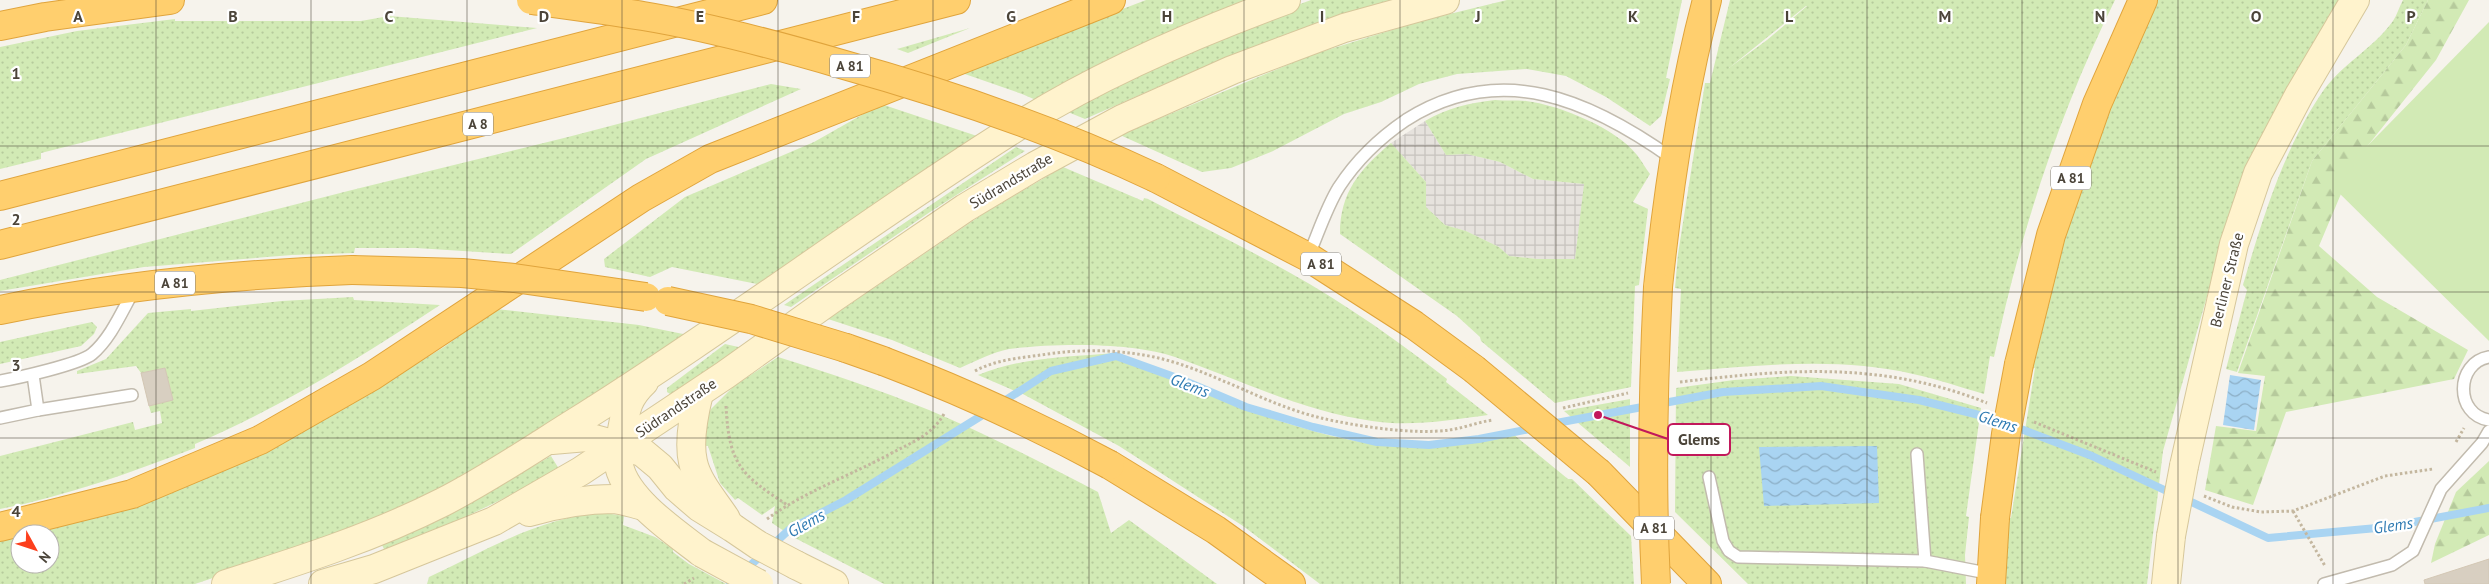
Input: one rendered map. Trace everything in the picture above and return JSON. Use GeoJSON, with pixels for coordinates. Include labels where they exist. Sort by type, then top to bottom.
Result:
{"type":"FeatureCollection","features":[{"type":"Feature","properties":{"kind":"highway"},"geometry":{"type":"LineString","coordinates":[[0,26],[46,17],[170,0]]}},
{"type":"Feature","properties":{"kind":"highway","name":"A 81"},"geometry":{"type":"LineString","coordinates":[[531,0],[644,16],[761,41],[947,94],[1063,137],[1156,178],[1308,257],[1414,325],[1474,369],[1599,474],[1707,584]]}},
{"type":"Feature","properties":{"kind":"highway"},"geometry":{"type":"LineString","coordinates":[[0,196],[764,0]]}},
{"type":"Feature","properties":{"kind":"highway","name":"A 8"},"geometry":{"type":"LineString","coordinates":[[0,245],[956,0]]}},
{"type":"Feature","properties":{"kind":"highway"},"geometry":{"type":"LineString","coordinates":[[0,528],[132,494],[260,440],[372,376],[641,198],[710,159],[1111,0]]}},
{"type":"Feature","properties":{"kind":"highway","name":"A 81"},"geometry":{"type":"LineString","coordinates":[[1656,584],[1652,519],[1652,433],[1658,287],[1674,160],[1692,59],[1708,0]]}},
{"type":"Feature","properties":{"kind":"highway","name":"A 81"},"geometry":{"type":"LineString","coordinates":[[1992,579],[1995,518],[2006,434],[2019,364],[2051,235],[2097,104],[2144,0]]}},
{"type":"Feature","properties":{"kind":"highway","name":"A 81"},"geometry":{"type":"LineString","coordinates":[[0,310],[136,287],[281,272],[352,270],[497,276],[656,299],[750,319],[846,348],[883,360],[981,400],[1042,428],[1110,465],[1216,530],[1291,584]]}},
{"type":"Feature","properties":{"kind":"main road"},"geometry":{"type":"LineString","coordinates":[[226,584],[303,559],[397,523],[496,473],[651,375],[806,267],[1028,120],[1101,79],[1195,35],[1286,0]]}},
{"type":"Feature","properties":{"kind":"main road","name":"Südrandstraße"},"geometry":{"type":"LineString","coordinates":[[494,521],[620,446],[725,375],[872,270],[965,208],[1035,166],[1122,119],[1232,70],[1344,28],[1445,0]]}},
{"type":"Feature","properties":{"kind":"main road","name":"Berliner Straße"},"geometry":{"type":"LineString","coordinates":[[2166,584],[2171,536],[2184,466],[2234,244],[2258,173],[2299,95],[2355,0]]}},
{"type":"Feature","properties":{"kind":"main road"},"geometry":{"type":"LineString","coordinates":[[651,375],[631,395],[618,456],[622,476],[644,506],[702,553],[759,584]]}},
{"type":"Feature","properties":{"kind":"main road"},"geometry":{"type":"LineString","coordinates":[[699,393],[694,414],[693,462],[701,480],[733,528]]}},
{"type":"Feature","properties":{"kind":"main road"},"geometry":{"type":"LineString","coordinates":[[548,440],[587,437],[642,452],[660,467],[699,507],[758,545],[834,584]]}},
{"type":"Feature","properties":{"kind":"main road"},"geometry":{"type":"LineString","coordinates":[[323,584],[374,569],[494,521],[565,502],[616,499],[644,506]]}},
{"type":"Feature","properties":{"kind":"lane"},"geometry":{"type":"LineString","coordinates":[[1308,257],[1340,187],[1375,144],[1426,108],[1456,96],[1496,89],[1558,98],[1609,120],[1648,142],[1674,160]]}},
{"type":"Feature","properties":{"kind":"lane"},"geometry":{"type":"LineString","coordinates":[[0,381],[33,375],[91,355],[110,331],[136,287]]}},
{"type":"Feature","properties":{"kind":"lane"},"geometry":{"type":"LineString","coordinates":[[2489,357],[2474,364],[2466,373],[2463,395],[2467,405],[2474,414],[2489,420]]}},
{"type":"Feature","properties":{"kind":"lane"},"geometry":{"type":"LineString","coordinates":[[33,375],[38,410]]}},
{"type":"Feature","properties":{"kind":"lane"},"geometry":{"type":"LineString","coordinates":[[0,418],[132,395]]}},
{"type":"Feature","properties":{"kind":"lane"},"geometry":{"type":"LineString","coordinates":[[2324,584],[2392,565],[2413,551],[2441,489],[2489,431]]}},
{"type":"Feature","properties":{"kind":"lane"},"geometry":{"type":"LineString","coordinates":[[1916,454],[1925,561]]}},
{"type":"Feature","properties":{"kind":"lane"},"geometry":{"type":"LineString","coordinates":[[1709,477],[1723,542],[1729,551],[1738,557],[1925,561],[1992,579]]}},
{"type":"Feature","properties":{"kind":"path"},"geometry":{"type":"LineString","coordinates":[[969,374],[985,365],[1017,358],[1110,349],[1156,357],[1260,398],[1320,418],[1375,427],[1418,430],[1447,430],[1487,421]]}},
{"type":"Feature","properties":{"kind":"path"},"geometry":{"type":"LineString","coordinates":[[1678,382],[1771,371],[1814,370],[1872,374],[1904,379],[1936,385],[1978,399]]}},
{"type":"Feature","properties":{"kind":"path"},"geometry":{"type":"LineString","coordinates":[[725,375],[728,436],[735,460],[747,477],[789,506]]}},
{"type":"Feature","properties":{"kind":"path"},"geometry":{"type":"LineString","coordinates":[[1570,407],[1617,396]]}},
{"type":"Feature","properties":{"kind":"path"},"geometry":{"type":"LineString","coordinates":[[2033,421],[2150,469]]}},
{"type":"Feature","properties":{"kind":"path"},"geometry":{"type":"LineString","coordinates":[[770,518],[789,506],[924,436]]}},
{"type":"Feature","properties":{"kind":"path"},"geometry":{"type":"LineString","coordinates":[[2210,499],[2232,507],[2261,512],[2293,511],[2385,476],[2463,464]]}},
{"type":"Feature","properties":{"kind":"path"},"geometry":{"type":"LineString","coordinates":[[2293,511],[2320,558]]}},
{"type":"Feature","properties":{"kind":"shaded area"},"geometry":{"type":"Polygon","coordinates":[[[1425,121],[1446,155],[1467,154],[1500,162],[1533,179],[1585,184],[1575,259],[1537,259],[1509,256],[1499,247],[1466,231],[1445,225],[1426,207],[1426,182],[1391,143],[1425,121]]]}},
{"type":"Feature","properties":{"kind":"green space"},"geometry":{"type":"Polygon","coordinates":[[[1146,0],[1269,0],[1043,103],[959,72],[1146,0]]]}},
{"type":"Feature","properties":{"kind":"green space"},"geometry":{"type":"Polygon","coordinates":[[[1311,0],[1394,0],[1292,32],[1192,72],[1085,119],[1058,108],[1196,43],[1311,0]]]}},
{"type":"Feature","properties":{"kind":"green space"},"geometry":{"type":"Polygon","coordinates":[[[1507,0],[1682,0],[1666,78],[1670,79],[1661,116],[1650,126],[1606,97],[1566,76],[1527,69],[1457,74],[1419,84],[1381,102],[1344,114],[1273,151],[1231,168],[1202,172],[1120,135],[1311,55],[1421,21],[1507,0]]]}},
{"type":"Feature","properties":{"kind":"green space"},"geometry":{"type":"Polygon","coordinates":[[[1730,0],[2115,0],[2076,86],[2043,175],[2016,265],[1994,357],[1990,356],[1984,394],[1913,374],[1855,365],[1765,365],[1677,372],[1681,289],[1675,288],[1678,254],[1705,83],[1710,83],[1730,0]],[[1807,6],[1729,68],[1767,40],[1807,6]]]}},
{"type":"Feature","properties":{"kind":"green space"},"geometry":{"type":"Polygon","coordinates":[[[2156,0],[2340,0],[2219,254],[2163,451],[2147,584],[2003,584],[2008,518],[2011,518],[2035,368],[2032,367],[2055,273],[2073,210],[2094,149],[2117,89],[2156,0]]]}},
{"type":"Feature","properties":{"kind":"green space"},"geometry":{"type":"Polygon","coordinates":[[[2403,0],[2428,0],[2406,45],[2312,161],[2237,372],[2226,369],[2247,290],[2243,285],[2250,260],[2266,211],[2295,139],[2321,94],[2337,74],[2385,31],[2394,19],[2403,0]]]}},
{"type":"Feature","properties":{"kind":"green space"},"geometry":{"type":"Polygon","coordinates":[[[2428,0],[2469,0],[2436,60],[2354,163],[2319,246],[2377,297],[2468,350],[2454,379],[2286,412],[2253,505],[2205,490],[2216,426],[2256,431],[2265,376],[2238,373],[2312,161],[2406,45],[2428,0]]]}},
{"type":"Feature","properties":{"kind":"green space"},"geometry":{"type":"Polygon","coordinates":[[[389,16],[537,28],[41,153],[41,159],[0,169],[0,47],[77,31],[175,19],[175,21],[361,21],[389,16]]]}},
{"type":"Feature","properties":{"kind":"green space"},"geometry":{"type":"Polygon","coordinates":[[[2489,22],[2489,341],[2330,184],[2489,22]]]}},
{"type":"Feature","properties":{"kind":"green space"},"geometry":{"type":"Polygon","coordinates":[[[970,28],[908,53],[897,49],[970,28]]]}},
{"type":"Feature","properties":{"kind":"green space"},"geometry":{"type":"Polygon","coordinates":[[[771,84],[801,89],[646,159],[511,254],[416,248],[355,248],[354,253],[292,255],[144,267],[0,291],[0,280],[771,84]]]}},
{"type":"Feature","properties":{"kind":"green space"},"geometry":{"type":"Polygon","coordinates":[[[1495,100],[1539,103],[1586,119],[1628,145],[1639,157],[1650,174],[1633,202],[1648,209],[1639,285],[1635,286],[1631,387],[1555,403],[1481,341],[1480,337],[1457,316],[1340,234],[1344,206],[1354,182],[1370,162],[1391,143],[1426,182],[1426,207],[1445,225],[1466,231],[1499,247],[1509,256],[1537,259],[1575,259],[1584,184],[1533,179],[1500,162],[1467,154],[1446,155],[1425,121],[1458,107],[1495,100]]]}},
{"type":"Feature","properties":{"kind":"green space"},"geometry":{"type":"Polygon","coordinates":[[[881,104],[980,137],[757,284],[672,267],[650,277],[605,267],[604,259],[685,197],[814,142],[881,104]]]}},
{"type":"Feature","properties":{"kind":"green space"},"geometry":{"type":"Polygon","coordinates":[[[1016,147],[1025,151],[930,212],[791,307],[784,305],[1016,147]]]}},
{"type":"Feature","properties":{"kind":"green space"},"geometry":{"type":"Polygon","coordinates":[[[1063,167],[1143,201],[1144,198],[1148,199],[1300,278],[1398,342],[1447,379],[1446,382],[1488,415],[1430,422],[1387,423],[1372,421],[1321,410],[1296,402],[1158,352],[1116,346],[1070,345],[1009,349],[991,354],[960,368],[892,340],[828,319],[983,214],[1063,167]]]}},
{"type":"Feature","properties":{"kind":"green space"},"geometry":{"type":"Polygon","coordinates":[[[353,297],[354,300],[440,305],[320,380],[259,414],[195,444],[195,448],[75,490],[0,509],[0,456],[133,422],[135,430],[162,423],[160,411],[151,413],[149,406],[173,400],[165,368],[141,373],[136,366],[77,374],[77,371],[106,359],[148,313],[191,309],[191,311],[282,301],[353,297]]]}},
{"type":"Feature","properties":{"kind":"green space"},"geometry":{"type":"Polygon","coordinates":[[[496,309],[639,325],[688,335],[440,494],[296,550],[195,584],[0,584],[0,539],[10,538],[10,574],[60,574],[60,524],[51,524],[337,412],[444,347],[496,309]]]}},
{"type":"Feature","properties":{"kind":"green space"},"geometry":{"type":"Polygon","coordinates":[[[92,322],[97,327],[94,334],[81,346],[0,364],[0,342],[92,322]]]}},
{"type":"Feature","properties":{"kind":"green space"},"geometry":{"type":"Polygon","coordinates":[[[725,344],[743,348],[673,396],[667,392],[667,388],[725,344]]]}},
{"type":"Feature","properties":{"kind":"green space"},"geometry":{"type":"Polygon","coordinates":[[[1115,353],[1051,369],[1015,391],[978,375],[1028,361],[1115,353]]]}},
{"type":"Feature","properties":{"kind":"green space"},"geometry":{"type":"Polygon","coordinates":[[[778,357],[854,382],[951,419],[1077,481],[1098,492],[1111,533],[1129,520],[1217,584],[884,584],[793,537],[772,523],[775,506],[762,515],[738,498],[735,500],[720,483],[708,446],[704,446],[707,416],[711,409],[734,386],[778,357]]]}},
{"type":"Feature","properties":{"kind":"green space"},"geometry":{"type":"Polygon","coordinates":[[[1116,358],[1270,418],[1351,440],[1391,446],[1430,447],[1472,442],[1513,434],[1568,479],[1572,479],[1631,536],[1634,584],[1320,584],[1243,526],[1119,446],[1021,393],[1054,372],[1116,358]]]}},
{"type":"Feature","properties":{"kind":"green space"},"geometry":{"type":"Polygon","coordinates":[[[1791,376],[1899,384],[1981,408],[1966,516],[1969,517],[1965,555],[1966,584],[1748,584],[1675,512],[1676,388],[1734,380],[1791,376]]]}},
{"type":"Feature","properties":{"kind":"green space"},"geometry":{"type":"Polygon","coordinates":[[[1630,399],[1630,467],[1564,411],[1630,399]]]}},
{"type":"Feature","properties":{"kind":"green space"},"geometry":{"type":"Polygon","coordinates":[[[551,456],[559,469],[474,513],[385,551],[380,541],[486,493],[551,456]]]}},
{"type":"Feature","properties":{"kind":"green space"},"geometry":{"type":"Polygon","coordinates":[[[2489,461],[2489,535],[2431,563],[2435,544],[2456,492],[2489,461]]]}},
{"type":"Feature","properties":{"kind":"green space"},"geometry":{"type":"Polygon","coordinates":[[[605,513],[624,516],[623,525],[655,537],[673,549],[673,552],[689,564],[726,584],[427,584],[429,577],[537,527],[582,515],[605,513]]]}},
{"type":"Feature","properties":{"kind":"water"},"geometry":{"type":"Polygon","coordinates":[[[2230,375],[2261,380],[2254,430],[2223,425],[2230,375]]]}},
{"type":"Feature","properties":{"kind":"water"},"geometry":{"type":"Polygon","coordinates":[[[1877,446],[1879,503],[1764,506],[1759,447],[1877,446]]]}},
{"type":"Feature","properties":{"kind":"building"},"geometry":{"type":"Polygon","coordinates":[[[165,368],[173,400],[149,406],[141,373],[165,368]]]}},
{"type":"Feature","properties":{"kind":"building"},"geometry":{"type":"Polygon","coordinates":[[[2489,559],[2489,584],[2425,584],[2424,580],[2489,559]]]}},
{"type":"Feature","properties":{"kind":"waterway","name":"Glems"},"geometry":{"type":"LineString","coordinates":[[1001,403],[1051,371],[1116,356],[1180,379],[1246,407],[1313,427],[1377,442],[1429,445],[1479,439],[1535,428]]}},
{"type":"Feature","properties":{"kind":"waterway","name":"Glems"},"geometry":{"type":"LineString","coordinates":[[1551,424],[1723,392],[1821,386],[1919,400],[2003,421]]}},
{"type":"Feature","properties":{"kind":"waterway","name":"Glems"},"geometry":{"type":"LineString","coordinates":[[730,584],[790,529],[846,500],[989,411]]}},
{"type":"Feature","properties":{"kind":"waterway","name":"Glems"},"geometry":{"type":"LineString","coordinates":[[2013,426],[2092,456],[2173,494]]}},
{"type":"Feature","properties":{"kind":"waterway","name":"Glems"},"geometry":{"type":"LineString","coordinates":[[2183,498],[2268,538],[2388,527],[2489,508]]}},
{"type":"Feature","properties":{"kind":"place","name":"Glems"},"geometry":{"type":"Point","coordinates":[1598,415]}}]}
